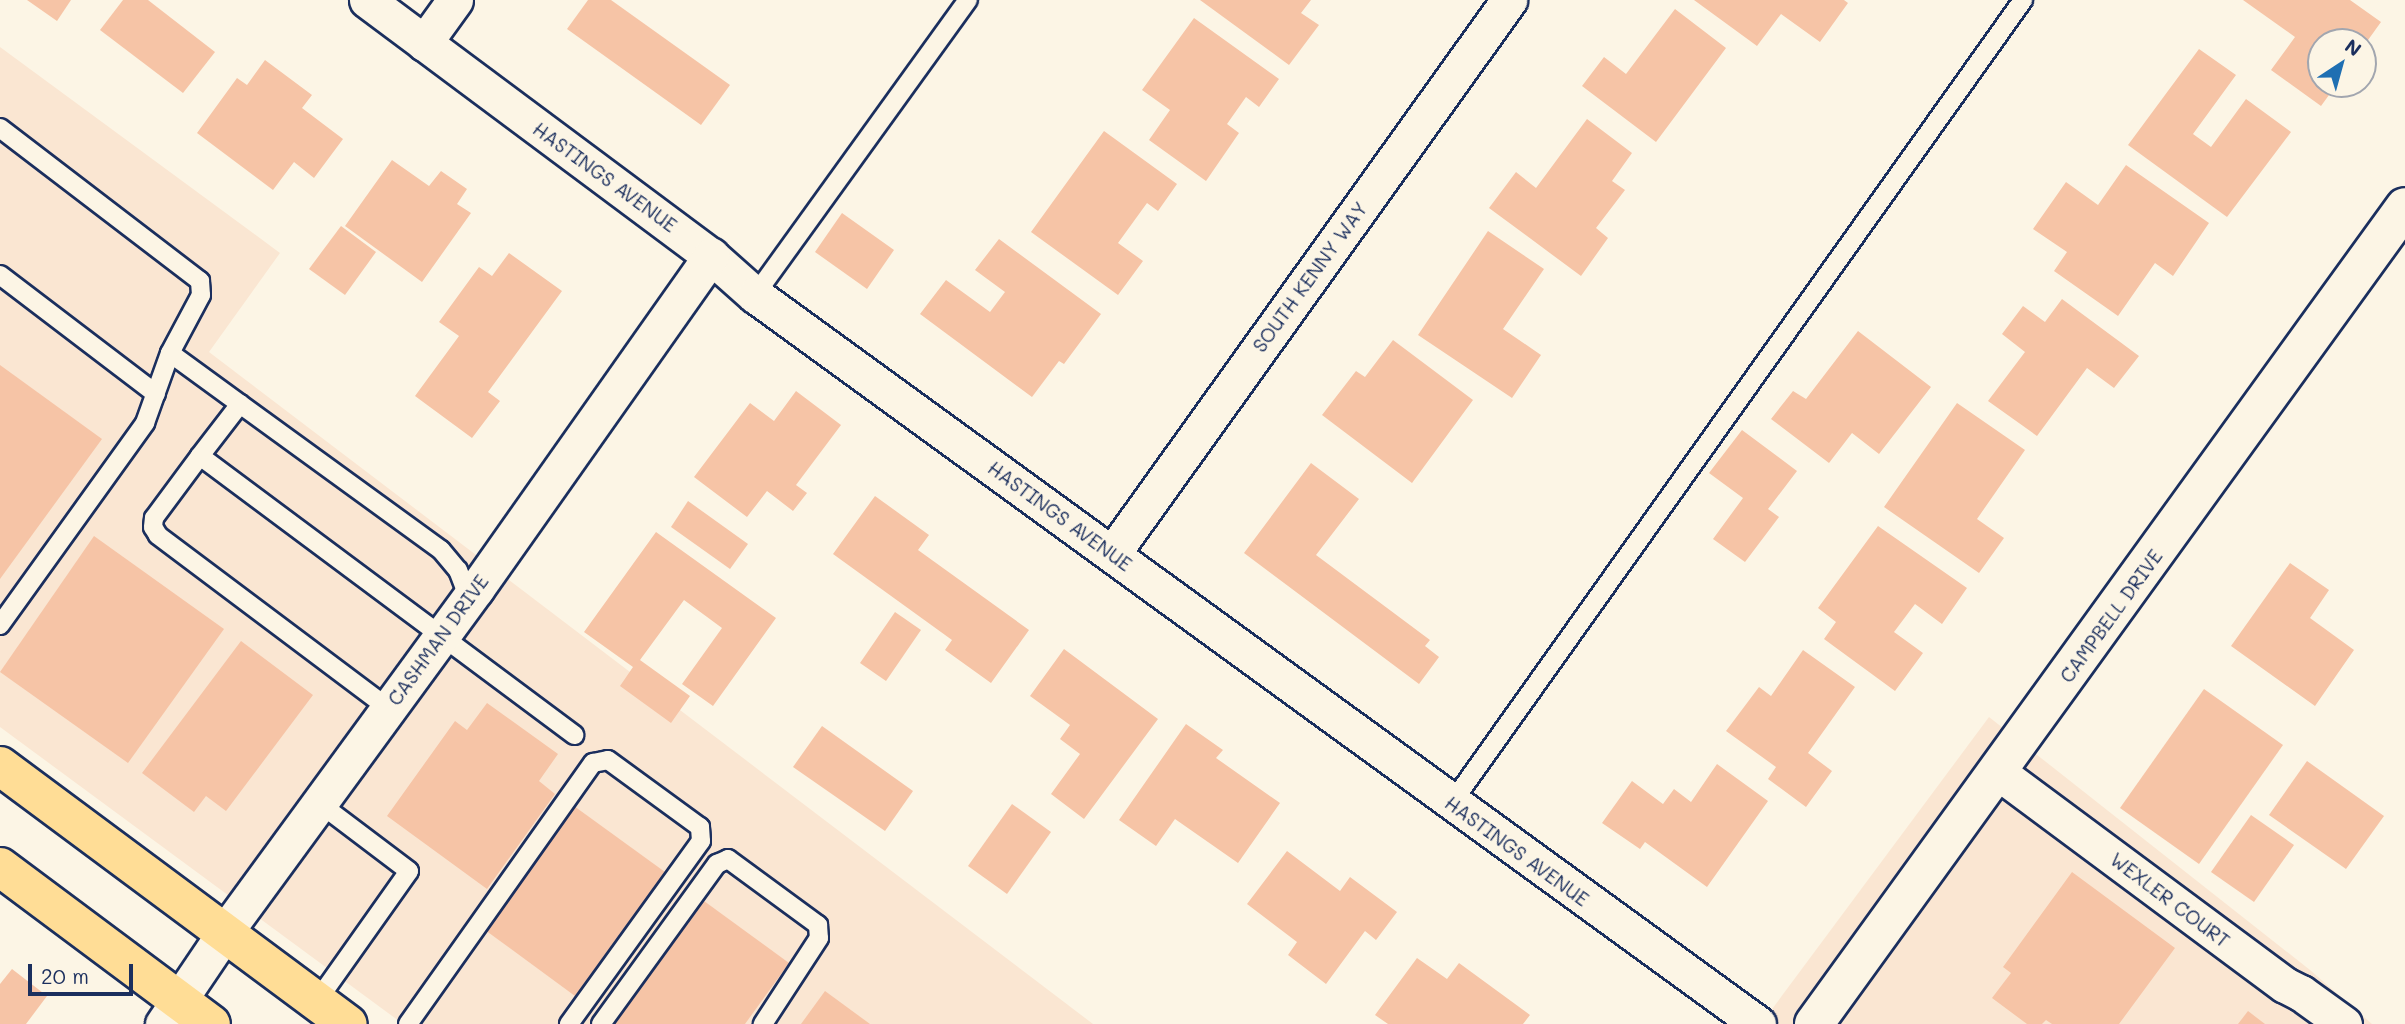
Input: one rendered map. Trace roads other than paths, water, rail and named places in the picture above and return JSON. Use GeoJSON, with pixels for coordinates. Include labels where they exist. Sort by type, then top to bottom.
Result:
{"type":"FeatureCollection","features":[{"type":"Feature","properties":{"kind":"main road"},"geometry":{"type":"LineString","coordinates":[[0,766],[348,1024]]}},
{"type":"Feature","properties":{"kind":"main road"},"geometry":{"type":"LineString","coordinates":[[0,867],[171,1013],[211,1024]]}},
{"type":"Feature","properties":{"kind":"street","name":"HASTINGS AVENUE"},"geometry":{"type":"LineString","coordinates":[[368,0],[711,256],[755,295],[1451,804],[1758,1024]]}},
{"type":"Feature","properties":{"kind":"street"},"geometry":{"type":"LineString","coordinates":[[424,43],[455,0]]}},
{"type":"Feature","properties":{"kind":"street","name":"SOUTH KENNY WAY"},"geometry":{"type":"LineString","coordinates":[[1112,554],[1509,0]]}},
{"type":"Feature","properties":{"kind":"street","name":"CAMPBELL DRIVE"},"geometry":{"type":"LineString","coordinates":[[1814,1024],[2405,207]]}},
{"type":"Feature","properties":{"kind":"street","name":"CASHMAN DRIVE"},"geometry":{"type":"LineString","coordinates":[[171,1013],[225,932],[469,599],[711,256]]}},
{"type":"Feature","properties":{"kind":"street","name":"WEXLER COURT"},"geometry":{"type":"LineString","coordinates":[[1998,772],[2285,985],[2301,993],[2344,1024]]}},
{"type":"Feature","properties":{"kind":"lane"},"geometry":{"type":"LineString","coordinates":[[755,295],[968,0]]}},
{"type":"Feature","properties":{"kind":"lane"},"geometry":{"type":"LineString","coordinates":[[1451,804],[2022,0]]}},
{"type":"Feature","properties":{"kind":"lane"},"geometry":{"type":"LineString","coordinates":[[0,128],[200,281],[201,295],[170,353],[145,423],[0,625]]}},
{"type":"Feature","properties":{"kind":"lane"},"geometry":{"type":"LineString","coordinates":[[0,275],[156,394]]}},
{"type":"Feature","properties":{"kind":"lane"},"geometry":{"type":"LineString","coordinates":[[170,353],[441,550],[458,570],[469,599]]}},
{"type":"Feature","properties":{"kind":"lane"},"geometry":{"type":"LineString","coordinates":[[240,404],[154,518],[153,527],[158,535],[388,708]]}},
{"type":"Feature","properties":{"kind":"lane"},"geometry":{"type":"LineString","coordinates":[[200,456],[440,638],[574,735]]}},
{"type":"Feature","properties":{"kind":"lane"},"geometry":{"type":"LineString","coordinates":[[408,1024],[593,763],[608,761],[700,827],[701,841],[569,1024]]}},
{"type":"Feature","properties":{"kind":"lane"},"geometry":{"type":"LineString","coordinates":[[317,1001],[409,871],[319,803]]}},
{"type":"Feature","properties":{"kind":"lane"},"geometry":{"type":"LineString","coordinates":[[601,1024],[717,864],[728,859],[818,925],[819,938],[763,1024]]}}]}
